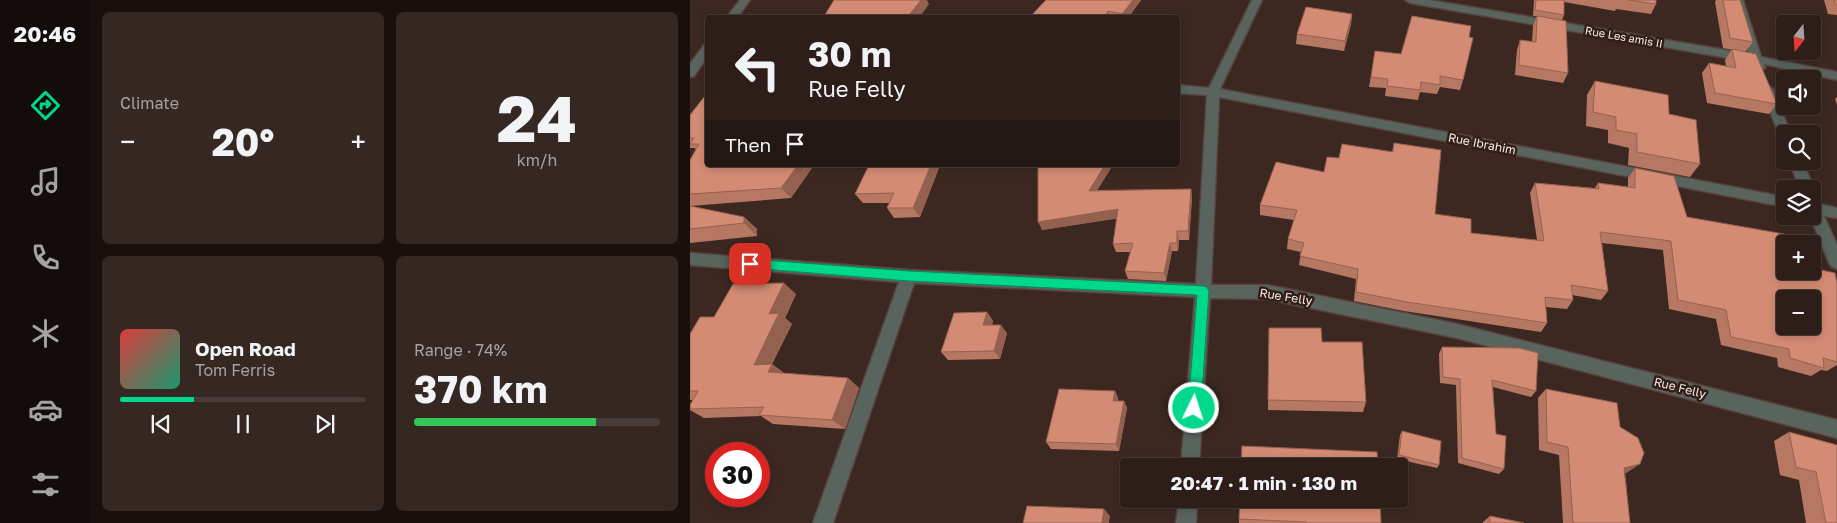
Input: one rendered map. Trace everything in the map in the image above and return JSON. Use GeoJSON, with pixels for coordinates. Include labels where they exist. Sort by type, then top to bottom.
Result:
{"type":"FeatureCollection","features":[{"type":"Feature","properties":{"kind":"street"},"geometry":{"type":"LineString","coordinates":[[733,15],[745,0]]}},
{"type":"Feature","properties":{"kind":"street"},"geometry":{"type":"LineString","coordinates":[[1191,458],[1203,291],[1213,92],[1257,0]]}},
{"type":"Feature","properties":{"kind":"street","name":"Rue Les amis II"},"geometry":{"type":"LineString","coordinates":[[1410,0],[1755,59],[1837,76]]}},
{"type":"Feature","properties":{"kind":"street"},"geometry":{"type":"LineString","coordinates":[[1738,0],[1755,59],[1781,125]]}},
{"type":"Feature","properties":{"kind":"street"},"geometry":{"type":"LineString","coordinates":[[690,73],[701,54]]}},
{"type":"Feature","properties":{"kind":"street","name":"Rue Ibrahim"},"geometry":{"type":"LineString","coordinates":[[1180,89],[1213,92],[1776,200]]}},
{"type":"Feature","properties":{"kind":"street"},"geometry":{"type":"LineString","coordinates":[[1821,208],[1837,213]]}},
{"type":"Feature","properties":{"kind":"street"},"geometry":{"type":"LineString","coordinates":[[1821,225],[1837,262]]}},
{"type":"Feature","properties":{"kind":"street","name":"Rue Felly"},"geometry":{"type":"LineString","coordinates":[[690,259],[909,276],[1203,291],[1267,292],[1457,331],[1837,429]]}},
{"type":"Feature","properties":{"kind":"street"},"geometry":{"type":"LineString","coordinates":[[823,523],[909,276]]}},
{"type":"Feature","properties":{"kind":"street"},"geometry":{"type":"LineString","coordinates":[[1186,523],[1187,508]]}},
{"type":"Feature","properties":{"kind":"building"},"geometry":{"type":"Polygon","coordinates":[[[834,0],[921,0],[909,15],[825,15],[834,0]]]}},
{"type":"Feature","properties":{"kind":"building"},"geometry":{"type":"Polygon","coordinates":[[[1046,0],[1133,0],[1122,14],[1108,11],[1106,15],[1032,15],[1046,0]]]}},
{"type":"Feature","properties":{"kind":"building"},"geometry":{"type":"Polygon","coordinates":[[[1536,0],[1564,0],[1564,15],[1535,10],[1536,0]]]}},
{"type":"Feature","properties":{"kind":"building"},"geometry":{"type":"Polygon","coordinates":[[[1628,0],[1656,0],[1656,4],[1628,0]]]}},
{"type":"Feature","properties":{"kind":"building"},"geometry":{"type":"Polygon","coordinates":[[[1723,0],[1740,0],[1753,42],[1730,38],[1723,0]]]}},
{"type":"Feature","properties":{"kind":"building"},"geometry":{"type":"Polygon","coordinates":[[[1306,7],[1352,14],[1345,41],[1297,34],[1306,7]]]}},
{"type":"Feature","properties":{"kind":"building"},"geometry":{"type":"Polygon","coordinates":[[[1412,16],[1471,26],[1469,37],[1473,38],[1463,80],[1440,76],[1440,85],[1421,82],[1420,90],[1387,86],[1388,79],[1371,77],[1375,51],[1401,54],[1412,16]]]}},
{"type":"Feature","properties":{"kind":"building"},"geometry":{"type":"Polygon","coordinates":[[[1537,16],[1566,21],[1568,73],[1519,65],[1520,40],[1536,42],[1537,16]]]}},
{"type":"Feature","properties":{"kind":"building"},"geometry":{"type":"Polygon","coordinates":[[[1732,49],[1756,54],[1776,104],[1715,93],[1709,63],[1736,68],[1732,49]]]}},
{"type":"Feature","properties":{"kind":"building"},"geometry":{"type":"Polygon","coordinates":[[[1595,81],[1668,95],[1669,114],[1696,120],[1700,164],[1637,152],[1637,134],[1616,130],[1616,117],[1593,112],[1595,81]]]}},
{"type":"Feature","properties":{"kind":"building"},"geometry":{"type":"Polygon","coordinates":[[[705,96],[705,167],[797,167],[781,188],[690,194],[690,160],[699,144],[690,144],[694,138],[690,138],[690,115],[705,96]]]}},
{"type":"Feature","properties":{"kind":"building"},"geometry":{"type":"Polygon","coordinates":[[[1394,143],[1441,150],[1435,214],[1471,219],[1471,233],[1544,241],[1535,183],[1599,189],[1598,183],[1635,188],[1635,168],[1674,176],[1687,217],[1784,234],[1776,235],[1776,280],[1821,280],[1821,270],[1835,273],[1837,283],[1837,362],[1823,358],[1824,368],[1790,358],[1789,349],[1731,337],[1726,310],[1678,300],[1671,241],[1600,232],[1608,291],[1571,285],[1573,300],[1545,297],[1547,323],[1407,302],[1356,292],[1358,269],[1300,256],[1304,243],[1288,239],[1297,210],[1260,205],[1276,162],[1324,172],[1327,157],[1339,158],[1342,144],[1393,152],[1394,143]]]}},
{"type":"Feature","properties":{"kind":"building"},"geometry":{"type":"Polygon","coordinates":[[[868,167],[930,167],[913,208],[887,208],[894,193],[855,194],[868,167]]]}},
{"type":"Feature","properties":{"kind":"building"},"geometry":{"type":"Polygon","coordinates":[[[1038,167],[1104,167],[1089,191],[1191,189],[1188,231],[1177,231],[1177,243],[1170,243],[1164,273],[1125,271],[1133,243],[1113,244],[1118,209],[1038,222],[1038,167]]]}},
{"type":"Feature","properties":{"kind":"building"},"geometry":{"type":"Polygon","coordinates":[[[690,206],[744,217],[744,223],[690,229],[690,206]]]}},
{"type":"Feature","properties":{"kind":"building"},"geometry":{"type":"Polygon","coordinates":[[[784,283],[769,314],[779,313],[754,365],[772,364],[768,372],[848,378],[832,420],[759,415],[764,407],[690,409],[690,405],[698,391],[690,391],[690,334],[700,317],[714,317],[733,284],[784,283]]]}},
{"type":"Feature","properties":{"kind":"building"},"geometry":{"type":"Polygon","coordinates":[[[987,312],[983,325],[1001,325],[994,351],[941,352],[954,313],[987,312]]]}},
{"type":"Feature","properties":{"kind":"building"},"geometry":{"type":"Polygon","coordinates":[[[1269,328],[1321,328],[1322,342],[1362,342],[1366,402],[1268,400],[1269,328]]]}},
{"type":"Feature","properties":{"kind":"building"},"geometry":{"type":"Polygon","coordinates":[[[1442,347],[1519,348],[1538,353],[1536,391],[1492,380],[1496,434],[1506,436],[1504,469],[1462,458],[1460,379],[1443,377],[1442,347]]]}},
{"type":"Feature","properties":{"kind":"building"},"geometry":{"type":"Polygon","coordinates":[[[1059,389],[1115,391],[1113,401],[1124,401],[1116,444],[1046,442],[1059,389]]]}},
{"type":"Feature","properties":{"kind":"building"},"geometry":{"type":"Polygon","coordinates":[[[1546,389],[1617,403],[1620,427],[1638,438],[1644,453],[1640,464],[1624,468],[1630,523],[1573,523],[1568,447],[1547,442],[1546,389]]]}},
{"type":"Feature","properties":{"kind":"building"},"geometry":{"type":"Polygon","coordinates":[[[1402,431],[1441,441],[1439,465],[1399,455],[1402,431]]]}},
{"type":"Feature","properties":{"kind":"building"},"geometry":{"type":"Polygon","coordinates":[[[1789,432],[1837,445],[1837,523],[1826,523],[1816,472],[1796,467],[1789,432]]]}},
{"type":"Feature","properties":{"kind":"building"},"geometry":{"type":"Polygon","coordinates":[[[1242,446],[1377,452],[1377,458],[1241,458],[1242,446]]]}},
{"type":"Feature","properties":{"kind":"building"},"geometry":{"type":"Polygon","coordinates":[[[1027,506],[1104,509],[1102,523],[1023,523],[1027,506]]]}},
{"type":"Feature","properties":{"kind":"building"},"geometry":{"type":"Polygon","coordinates":[[[1240,508],[1380,508],[1381,523],[1306,523],[1239,519],[1240,508]]]}},
{"type":"Feature","properties":{"kind":"building"},"geometry":{"type":"Polygon","coordinates":[[[1490,516],[1524,523],[1490,523],[1490,516]]]}},
{"type":"Feature","properties":{"kind":"route"},"geometry":{"type":"LineString","coordinates":[[750,264],[909,276],[1203,291],[1194,408]]}}]}
